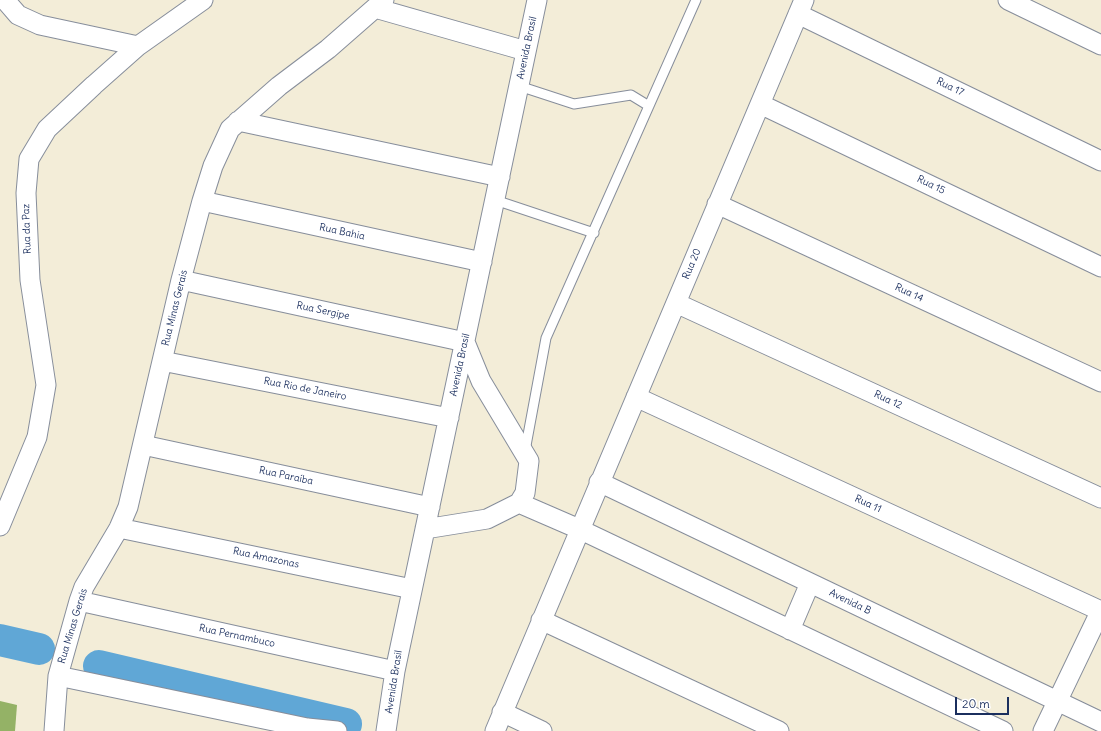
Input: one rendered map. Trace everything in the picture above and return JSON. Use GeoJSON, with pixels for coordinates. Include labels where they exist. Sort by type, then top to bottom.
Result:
{"type":"FeatureCollection","features":[{"type":"Feature","properties":{"kind":"street"},"geometry":{"type":"LineString","coordinates":[[5,0],[18,15],[40,25],[138,46]]}},
{"type":"Feature","properties":{"kind":"street","name":"Rua da Paz"},"geometry":{"type":"LineString","coordinates":[[0,526],[37,437],[46,385],[30,280],[26,193],[29,159],[47,129],[138,46],[203,0]]}},
{"type":"Feature","properties":{"kind":"street","name":"Avenida Brasil"},"geometry":{"type":"LineString","coordinates":[[386,731],[395,671],[537,0]]}},
{"type":"Feature","properties":{"kind":"street"},"geometry":{"type":"LineString","coordinates":[[1012,1],[1101,45]]}},
{"type":"Feature","properties":{"kind":"street"},"geometry":{"type":"LineString","coordinates":[[379,4],[526,51]]}},
{"type":"Feature","properties":{"kind":"street","name":"Rua Minas Gerais"},"geometry":{"type":"LineString","coordinates":[[54,731],[58,676],[79,601],[84,587],[119,528],[128,507],[181,280],[213,166],[230,130],[238,121],[279,86],[328,49],[379,4]]}},
{"type":"Feature","properties":{"kind":"street","name":"Rua 20"},"geometry":{"type":"LineString","coordinates":[[494,731],[801,7]]}},
{"type":"Feature","properties":{"kind":"street","name":"Rua 17"},"geometry":{"type":"LineString","coordinates":[[801,7],[1101,161]]}},
{"type":"Feature","properties":{"kind":"street","name":"Rua 15"},"geometry":{"type":"LineString","coordinates":[[760,104],[1101,267]]}},
{"type":"Feature","properties":{"kind":"street"},"geometry":{"type":"LineString","coordinates":[[238,121],[500,176]]}},
{"type":"Feature","properties":{"kind":"street","name":"Rua Bahia"},"geometry":{"type":"LineString","coordinates":[[202,201],[482,262]]}},
{"type":"Feature","properties":{"kind":"street","name":"Rua 14"},"geometry":{"type":"LineString","coordinates":[[718,204],[1101,382]]}},
{"type":"Feature","properties":{"kind":"street","name":"Rua Sergipe"},"geometry":{"type":"LineString","coordinates":[[181,280],[465,342]]}},
{"type":"Feature","properties":{"kind":"street","name":"Rua 12"},"geometry":{"type":"LineString","coordinates":[[676,302],[1101,498]]}},
{"type":"Feature","properties":{"kind":"street"},"geometry":{"type":"LineString","coordinates":[[425,529],[487,519],[519,503],[526,493],[529,461],[482,381],[465,342]]}},
{"type":"Feature","properties":{"kind":"street","name":"Rua Rio de Janeiro"},"geometry":{"type":"LineString","coordinates":[[162,361],[448,418]]}},
{"type":"Feature","properties":{"kind":"street","name":"Rua 11"},"geometry":{"type":"LineString","coordinates":[[636,397],[1101,610]]}},
{"type":"Feature","properties":{"kind":"street","name":"Rua Paraíba"},"geometry":{"type":"LineString","coordinates":[[143,445],[430,506]]}},
{"type":"Feature","properties":{"kind":"street","name":"Avenida B"},"geometry":{"type":"LineString","coordinates":[[599,482],[1058,701],[1101,723]]}},
{"type":"Feature","properties":{"kind":"street"},"geometry":{"type":"LineString","coordinates":[[519,503],[580,529],[1003,731]]}},
{"type":"Feature","properties":{"kind":"street","name":"Rua Amazonas"},"geometry":{"type":"LineString","coordinates":[[119,528],[412,589]]}},
{"type":"Feature","properties":{"kind":"street"},"geometry":{"type":"LineString","coordinates":[[790,630],[810,583]]}},
{"type":"Feature","properties":{"kind":"street","name":"Rua Pernambuco"},"geometry":{"type":"LineString","coordinates":[[79,601],[395,671]]}},
{"type":"Feature","properties":{"kind":"street"},"geometry":{"type":"LineString","coordinates":[[1043,731],[1101,610]]}},
{"type":"Feature","properties":{"kind":"street"},"geometry":{"type":"LineString","coordinates":[[541,620],[779,731]]}},
{"type":"Feature","properties":{"kind":"street"},"geometry":{"type":"LineString","coordinates":[[58,676],[306,728],[337,731]]}},
{"type":"Feature","properties":{"kind":"street"},"geometry":{"type":"LineString","coordinates":[[502,712],[542,731]]}},
{"type":"Feature","properties":{"kind":"street"},"geometry":{"type":"LineString","coordinates":[[1098,731],[1101,723]]}},
{"type":"Feature","properties":{"kind":"lane"},"geometry":{"type":"LineString","coordinates":[[524,454],[546,338],[594,233],[696,0]]}},
{"type":"Feature","properties":{"kind":"lane"},"geometry":{"type":"LineString","coordinates":[[519,86],[574,104],[631,95],[649,106]]}},
{"type":"Feature","properties":{"kind":"lane"},"geometry":{"type":"LineString","coordinates":[[494,200],[594,233]]}},
{"type":"Feature","properties":{"kind":"green space"},"geometry":{"type":"Polygon","coordinates":[[[0,701],[17,705],[15,731],[0,731],[0,701]]]}},
{"type":"Feature","properties":{"kind":"waterway"},"geometry":{"type":"LineString","coordinates":[[0,640],[39,649]]}},
{"type":"Feature","properties":{"kind":"waterway"},"geometry":{"type":"LineString","coordinates":[[99,666],[346,724]]}}]}
